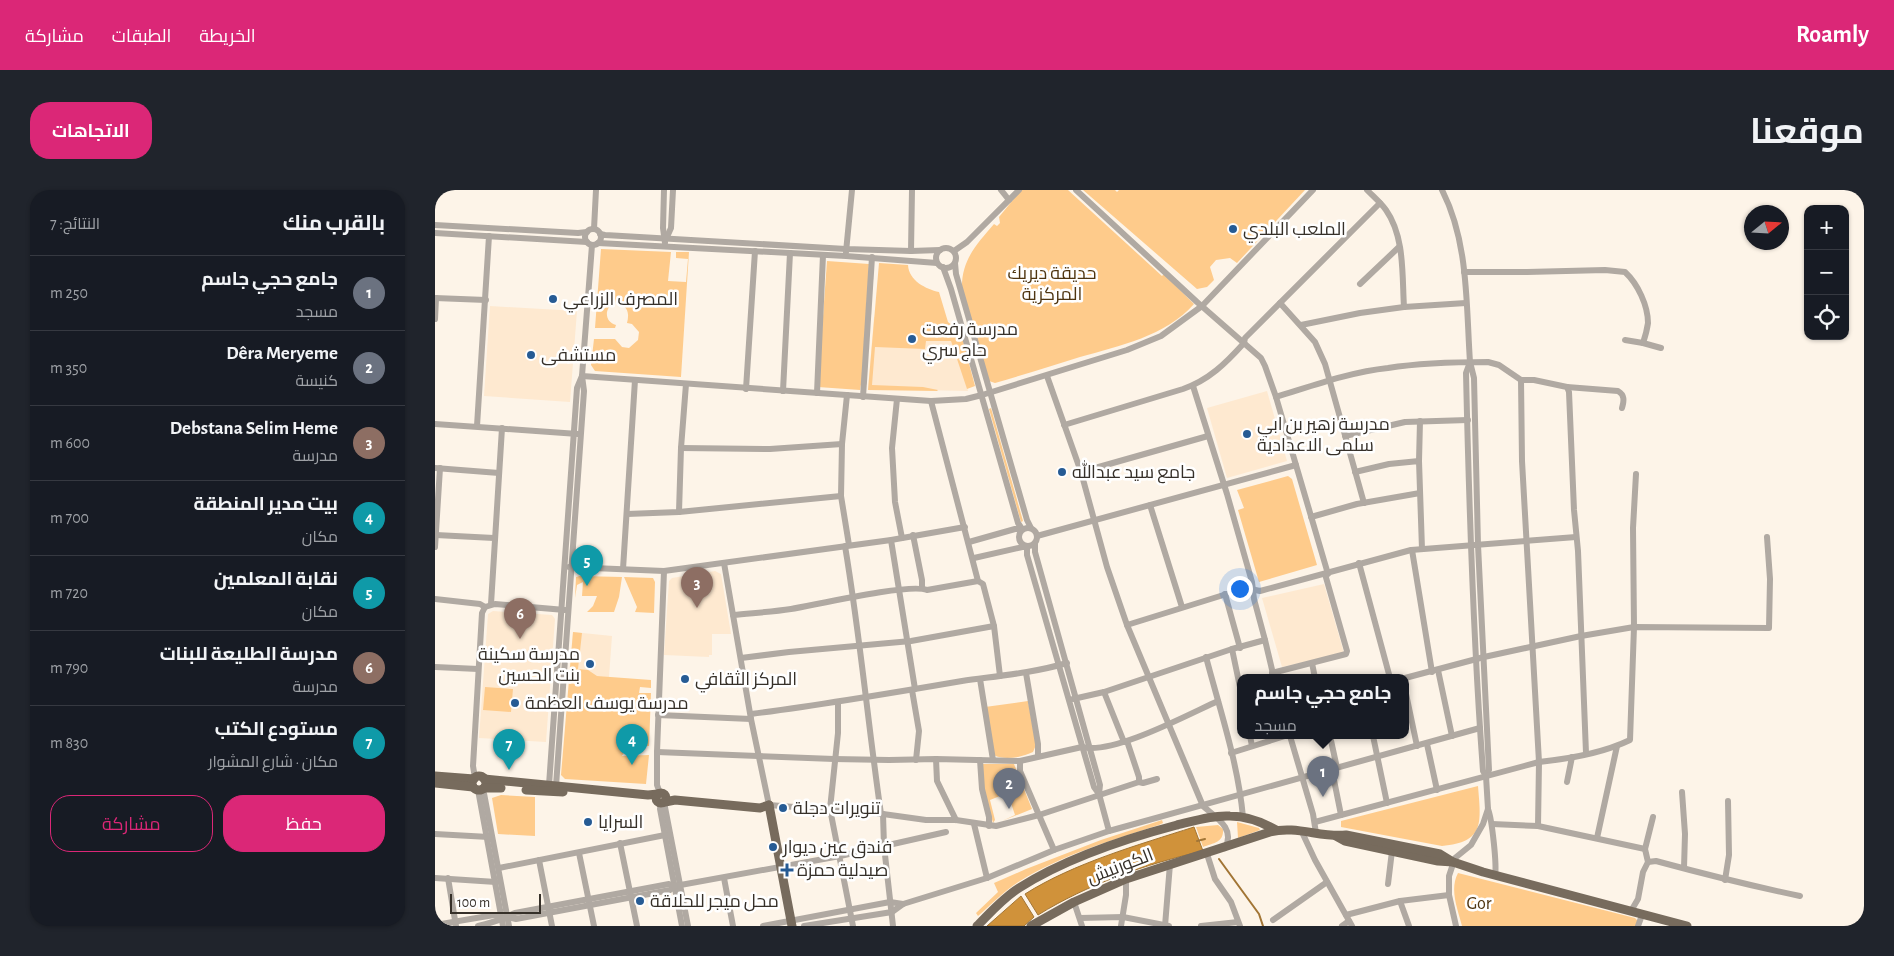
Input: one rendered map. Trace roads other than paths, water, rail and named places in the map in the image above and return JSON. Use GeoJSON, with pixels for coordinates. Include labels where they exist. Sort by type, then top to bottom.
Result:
{"type":"FeatureCollection","features":[{"type":"Feature","properties":{"kind":"main road"},"geometry":{"type":"LineString","coordinates":[[435,776],[479,784],[661,798],[760,808],[769,805],[792,923]]}},
{"type":"Feature","properties":{"kind":"main road"},"geometry":{"type":"LineString","coordinates":[[435,783],[553,785],[661,798]]}},
{"type":"Feature","properties":{"kind":"main road"},"geometry":{"type":"LineString","coordinates":[[977,926],[1012,893],[1059,867],[1145,835],[1216,817],[1243,817],[1260,822],[1276,830],[1301,830],[1336,836],[1346,834],[1440,854],[1453,862],[1495,876],[1687,926]]}},
{"type":"Feature","properties":{"kind":"main road","name":"الكورنيش"},"geometry":{"type":"LineString","coordinates":[[1031,926],[1074,902],[1126,879],[1276,830]]}},
{"type":"Feature","properties":{"kind":"main road"},"geometry":{"type":"LineString","coordinates":[[1336,836],[1345,841],[1438,861],[1453,862]]}},
{"type":"Feature","properties":{"kind":"street"},"geometry":{"type":"LineString","coordinates":[[592,243],[601,238],[597,231],[596,190]]}},
{"type":"Feature","properties":{"kind":"street"},"geometry":{"type":"LineString","coordinates":[[664,190],[663,228],[665,243]]}},
{"type":"Feature","properties":{"kind":"street"},"geometry":{"type":"LineString","coordinates":[[665,243],[671,228],[673,190]]}},
{"type":"Feature","properties":{"kind":"street"},"geometry":{"type":"LineString","coordinates":[[846,252],[852,190]]}},
{"type":"Feature","properties":{"kind":"street"},"geometry":{"type":"LineString","coordinates":[[911,251],[912,190]]}},
{"type":"Feature","properties":{"kind":"street"},"geometry":{"type":"LineString","coordinates":[[1001,190],[1009,200]]}},
{"type":"Feature","properties":{"kind":"street"},"geometry":{"type":"LineString","coordinates":[[954,251],[967,242],[1019,190]]}},
{"type":"Feature","properties":{"kind":"street"},"geometry":{"type":"LineString","coordinates":[[1076,190],[1261,358],[1265,366],[1276,396],[1311,517],[1347,651],[1346,654],[1279,674]]}},
{"type":"Feature","properties":{"kind":"street"},"geometry":{"type":"LineString","coordinates":[[583,376],[931,401],[982,396],[1143,344],[1169,331],[1202,306],[1313,190]]}},
{"type":"Feature","properties":{"kind":"street"},"geometry":{"type":"LineString","coordinates":[[1367,190],[1391,219],[1399,247],[1404,307]]}},
{"type":"Feature","properties":{"kind":"street"},"geometry":{"type":"LineString","coordinates":[[1442,190],[1459,235],[1464,272],[1470,362],[1474,378],[1474,546]]}},
{"type":"Feature","properties":{"kind":"street"},"geometry":{"type":"LineString","coordinates":[[1064,425],[1193,386],[1213,374],[1244,343],[1245,338],[1379,203]]}},
{"type":"Feature","properties":{"kind":"street"},"geometry":{"type":"LineString","coordinates":[[663,209],[671,210]]}},
{"type":"Feature","properties":{"kind":"street"},"geometry":{"type":"LineString","coordinates":[[435,225],[578,233],[597,231],[665,243]]}},
{"type":"Feature","properties":{"kind":"street"},"geometry":{"type":"LineString","coordinates":[[553,785],[561,609],[568,567],[584,391],[583,376],[592,243],[585,236],[587,232]]}},
{"type":"Feature","properties":{"kind":"street"},"geometry":{"type":"LineString","coordinates":[[435,233],[592,243],[665,243],[846,252],[940,250]]}},
{"type":"Feature","properties":{"kind":"street"},"geometry":{"type":"LineString","coordinates":[[477,426],[489,236]]}},
{"type":"Feature","properties":{"kind":"street"},"geometry":{"type":"LineString","coordinates":[[710,245],[789,253],[823,254],[846,252],[871,258],[940,265],[950,268],[955,263]]}},
{"type":"Feature","properties":{"kind":"street"},"geometry":{"type":"LineString","coordinates":[[1022,529],[1018,523],[947,277],[936,256],[945,247],[954,251],[957,257],[955,263],[956,274],[1027,520],[1031,528],[1036,532],[1035,552],[1091,749],[1100,785],[1099,794]]}},
{"type":"Feature","properties":{"kind":"street"},"geometry":{"type":"LineString","coordinates":[[1360,284],[1399,247]]}},
{"type":"Feature","properties":{"kind":"street"},"geometry":{"type":"LineString","coordinates":[[746,388],[755,251]]}},
{"type":"Feature","properties":{"kind":"street"},"geometry":{"type":"LineString","coordinates":[[783,391],[789,253]]}},
{"type":"Feature","properties":{"kind":"street"},"geometry":{"type":"LineString","coordinates":[[817,393],[823,254]]}},
{"type":"Feature","properties":{"kind":"street"},"geometry":{"type":"LineString","coordinates":[[863,397],[871,258]]}},
{"type":"Feature","properties":{"kind":"street"},"geometry":{"type":"LineString","coordinates":[[1464,272],[1605,270],[1625,272],[1637,286],[1646,310],[1648,324],[1643,343]]}},
{"type":"Feature","properties":{"kind":"street"},"geometry":{"type":"LineString","coordinates":[[435,319],[435,298],[486,300]]}},
{"type":"Feature","properties":{"kind":"street"},"geometry":{"type":"LineString","coordinates":[[1280,303],[1315,342],[1330,381],[1364,503]]}},
{"type":"Feature","properties":{"kind":"street"},"geometry":{"type":"LineString","coordinates":[[1301,325],[1360,313],[1404,307],[1466,303]]}},
{"type":"Feature","properties":{"kind":"street"},"geometry":{"type":"LineString","coordinates":[[959,317],[968,315]]}},
{"type":"Feature","properties":{"kind":"street"},"geometry":{"type":"LineString","coordinates":[[1625,340],[1661,348]]}},
{"type":"Feature","properties":{"kind":"street"},"geometry":{"type":"LineString","coordinates":[[1470,362],[1467,373],[1468,420],[1474,546],[1489,770],[1486,776]]}},
{"type":"Feature","properties":{"kind":"street"},"geometry":{"type":"LineString","coordinates":[[1276,396],[1387,368],[1488,362],[1499,365],[1521,380],[1534,380],[1567,387],[1618,390],[1621,392],[1624,400],[1622,408]]}},
{"type":"Feature","properties":{"kind":"street"},"geometry":{"type":"LineString","coordinates":[[553,785],[569,610],[568,567],[577,388],[583,376]]}},
{"type":"Feature","properties":{"kind":"street"},"geometry":{"type":"LineString","coordinates":[[1047,376],[1081,472],[1107,568],[1127,625],[1203,806],[1221,820],[1227,831],[1228,843],[1225,848]]}},
{"type":"Feature","properties":{"kind":"street"},"geometry":{"type":"LineString","coordinates":[[623,570],[635,380]]}},
{"type":"Feature","properties":{"kind":"street"},"geometry":{"type":"LineString","coordinates":[[1521,380],[1522,461],[1539,762],[1539,826]]}},
{"type":"Feature","properties":{"kind":"street"},"geometry":{"type":"LineString","coordinates":[[679,512],[686,384]]}},
{"type":"Feature","properties":{"kind":"street"},"geometry":{"type":"LineString","coordinates":[[1193,386],[1252,582],[1273,674]]}},
{"type":"Feature","properties":{"kind":"street"},"geometry":{"type":"LineString","coordinates":[[1567,387],[1586,753]]}},
{"type":"Feature","properties":{"kind":"street"},"geometry":{"type":"LineString","coordinates":[[847,395],[842,444],[841,496],[865,698],[882,814],[893,926]]}},
{"type":"Feature","properties":{"kind":"street"},"geometry":{"type":"LineString","coordinates":[[897,399],[892,448],[895,502],[902,538]]}},
{"type":"Feature","properties":{"kind":"street"},"geometry":{"type":"LineString","coordinates":[[931,401],[979,581],[983,584],[994,626],[1000,676]]}},
{"type":"Feature","properties":{"kind":"street"},"geometry":{"type":"LineString","coordinates":[[1345,436],[1389,425],[1419,421],[1468,420]]}},
{"type":"Feature","properties":{"kind":"street"},"geometry":{"type":"LineString","coordinates":[[1419,421],[1419,493],[1422,549]]}},
{"type":"Feature","properties":{"kind":"street"},"geometry":{"type":"LineString","coordinates":[[435,424],[581,434]]}},
{"type":"Feature","properties":{"kind":"street"},"geometry":{"type":"LineString","coordinates":[[502,428],[488,606],[482,613],[473,766],[479,784],[498,881],[504,917],[503,926]]}},
{"type":"Feature","properties":{"kind":"street"},"geometry":{"type":"LineString","coordinates":[[1081,472],[1208,436]]}},
{"type":"Feature","properties":{"kind":"street"},"geometry":{"type":"LineString","coordinates":[[681,448],[771,449],[842,444]]}},
{"type":"Feature","properties":{"kind":"street"},"geometry":{"type":"LineString","coordinates":[[1355,472],[1389,464],[1419,461]]}},
{"type":"Feature","properties":{"kind":"street"},"geometry":{"type":"LineString","coordinates":[[974,558],[1027,546],[1036,540],[1150,504],[1296,465]]}},
{"type":"Feature","properties":{"kind":"street"},"geometry":{"type":"LineString","coordinates":[[435,547],[438,468],[499,474]]}},
{"type":"Feature","properties":{"kind":"street"},"geometry":{"type":"LineString","coordinates":[[1315,822],[1539,762],[1571,757],[1617,746],[1630,740],[1635,474]]}},
{"type":"Feature","properties":{"kind":"street"},"geometry":{"type":"LineString","coordinates":[[1311,517],[1364,503],[1419,493]]}},
{"type":"Feature","properties":{"kind":"street"},"geometry":{"type":"LineString","coordinates":[[627,514],[679,512],[841,496]]}},
{"type":"Feature","properties":{"kind":"street"},"geometry":{"type":"LineString","coordinates":[[1150,504],[1182,607]]}},
{"type":"Feature","properties":{"kind":"street"},"geometry":{"type":"LineString","coordinates":[[568,567],[664,571],[965,528]]}},
{"type":"Feature","properties":{"kind":"street"},"geometry":{"type":"LineString","coordinates":[[969,542],[1015,529],[1031,528]]}},
{"type":"Feature","properties":{"kind":"street"},"geometry":{"type":"LineString","coordinates":[[1022,529],[1019,541],[1027,546]]}},
{"type":"Feature","properties":{"kind":"street"},"geometry":{"type":"LineString","coordinates":[[436,535],[494,538]]}},
{"type":"Feature","properties":{"kind":"street"},"geometry":{"type":"LineString","coordinates":[[913,535],[922,588]]}},
{"type":"Feature","properties":{"kind":"street"},"geometry":{"type":"LineString","coordinates":[[1127,625],[1245,588],[1260,591],[1412,550],[1576,537]]}},
{"type":"Feature","properties":{"kind":"street"},"geometry":{"type":"LineString","coordinates":[[1409,677],[1481,658],[1581,636],[1633,627],[1769,628],[1770,579],[1767,537]]}},
{"type":"Feature","properties":{"kind":"street"},"geometry":{"type":"LineString","coordinates":[[891,540],[900,590],[919,731],[916,760]]}},
{"type":"Feature","properties":{"kind":"street"},"geometry":{"type":"LineString","coordinates":[[1027,546],[1027,555],[1082,747],[1094,787],[1099,794],[1109,831]]}},
{"type":"Feature","properties":{"kind":"street"},"geometry":{"type":"LineString","coordinates":[[1412,550],[1435,671],[1452,736]]}},
{"type":"Feature","properties":{"kind":"street"},"geometry":{"type":"LineString","coordinates":[[724,563],[769,805],[830,809],[926,820],[956,820],[989,826],[1001,825],[1039,815],[1099,794],[1139,782],[1143,783],[1157,779]]}},
{"type":"Feature","properties":{"kind":"street"},"geometry":{"type":"LineString","coordinates":[[1359,563],[1389,674]]}},
{"type":"Feature","properties":{"kind":"street"},"geometry":{"type":"LineString","coordinates":[[664,571],[657,785],[677,885],[682,926]]}},
{"type":"Feature","properties":{"kind":"street"},"geometry":{"type":"LineString","coordinates":[[733,615],[789,609],[900,590],[922,588],[927,590],[979,581]]}},
{"type":"Feature","properties":{"kind":"street"},"geometry":{"type":"LineString","coordinates":[[1225,594],[1239,648]]}},
{"type":"Feature","properties":{"kind":"street"},"geometry":{"type":"LineString","coordinates":[[435,599],[488,606],[569,610]]}},
{"type":"Feature","properties":{"kind":"street"},"geometry":{"type":"LineString","coordinates":[[741,658],[860,645],[907,642],[994,626]]}},
{"type":"Feature","properties":{"kind":"street"},"geometry":{"type":"LineString","coordinates":[[1069,700],[1104,692],[1207,657],[1265,640]]}},
{"type":"Feature","properties":{"kind":"street"},"geometry":{"type":"LineString","coordinates":[[1232,649],[1237,674]]}},
{"type":"Feature","properties":{"kind":"street"},"geometry":{"type":"LineString","coordinates":[[1207,657],[1241,795],[1243,817]]}},
{"type":"Feature","properties":{"kind":"street"},"geometry":{"type":"LineString","coordinates":[[1481,658],[1480,728],[1483,771],[1486,776],[1488,809],[1492,824],[1497,866],[1495,876]]}},
{"type":"Feature","properties":{"kind":"street"},"geometry":{"type":"LineString","coordinates":[[658,715],[751,716],[1026,672],[1067,663]]}},
{"type":"Feature","properties":{"kind":"street"},"geometry":{"type":"LineString","coordinates":[[1312,663],[1314,674]]}},
{"type":"Feature","properties":{"kind":"street"},"geometry":{"type":"LineString","coordinates":[[435,666],[478,669]]}},
{"type":"Feature","properties":{"kind":"street"},"geometry":{"type":"LineString","coordinates":[[1026,672],[1038,744],[1038,756]]}},
{"type":"Feature","properties":{"kind":"street"},"geometry":{"type":"LineString","coordinates":[[980,679],[993,760]]}},
{"type":"Feature","properties":{"kind":"street"},"geometry":{"type":"LineString","coordinates":[[1104,692],[1125,741],[1139,777],[1139,782]]}},
{"type":"Feature","properties":{"kind":"street"},"geometry":{"type":"LineString","coordinates":[[657,752],[873,760],[936,758],[1020,761],[1082,747],[1091,749],[1125,741],[1141,736],[1218,701]]}},
{"type":"Feature","properties":{"kind":"street"},"geometry":{"type":"LineString","coordinates":[[839,702],[838,733],[830,809],[853,926]]}},
{"type":"Feature","properties":{"kind":"street"},"geometry":{"type":"LineString","coordinates":[[1409,708],[1417,746]]}},
{"type":"Feature","properties":{"kind":"street"},"geometry":{"type":"LineString","coordinates":[[804,926],[891,912],[903,904],[987,878],[1054,850],[1109,831],[1480,728]]}},
{"type":"Feature","properties":{"kind":"street"},"geometry":{"type":"LineString","coordinates":[[1251,739],[1252,746]]}},
{"type":"Feature","properties":{"kind":"street"},"geometry":{"type":"LineString","coordinates":[[1231,753],[1275,739]]}},
{"type":"Feature","properties":{"kind":"street"},"geometry":{"type":"LineString","coordinates":[[1291,739],[1315,822],[1316,833]]}},
{"type":"Feature","properties":{"kind":"street"},"geometry":{"type":"LineString","coordinates":[[1330,739],[1341,816]]}},
{"type":"Feature","properties":{"kind":"street"},"geometry":{"type":"LineString","coordinates":[[1374,739],[1387,803]]}},
{"type":"Feature","properties":{"kind":"street"},"geometry":{"type":"LineString","coordinates":[[1427,744],[1437,790]]}},
{"type":"Feature","properties":{"kind":"street"},"geometry":{"type":"LineString","coordinates":[[1597,838],[1617,746]]}},
{"type":"Feature","properties":{"kind":"street"},"geometry":{"type":"LineString","coordinates":[[1567,782],[1571,757]]}},
{"type":"Feature","properties":{"kind":"street"},"geometry":{"type":"LineString","coordinates":[[936,758],[937,781],[956,820]]}},
{"type":"Feature","properties":{"kind":"street"},"geometry":{"type":"LineString","coordinates":[[981,760],[982,789],[989,826]]}},
{"type":"Feature","properties":{"kind":"street"},"geometry":{"type":"LineString","coordinates":[[1020,761],[1020,771],[1054,850]]}},
{"type":"Feature","properties":{"kind":"street"},"geometry":{"type":"LineString","coordinates":[[1682,792],[1685,834],[1684,868]]}},
{"type":"Feature","properties":{"kind":"street"},"geometry":{"type":"LineString","coordinates":[[661,798],[665,835],[688,926]]}},
{"type":"Feature","properties":{"kind":"street"},"geometry":{"type":"LineString","coordinates":[[1725,880],[1729,856],[1728,801]]}},
{"type":"Feature","properties":{"kind":"street"},"geometry":{"type":"LineString","coordinates":[[1456,926],[1449,895],[1449,876],[1455,858],[1475,840],[1488,809]]}},
{"type":"Feature","properties":{"kind":"street"},"geometry":{"type":"LineString","coordinates":[[1631,911],[1638,899],[1643,872],[1648,862],[1645,848],[1653,817]]}},
{"type":"Feature","properties":{"kind":"street"},"geometry":{"type":"LineString","coordinates":[[974,824],[987,878]]}},
{"type":"Feature","properties":{"kind":"street"},"geometry":{"type":"LineString","coordinates":[[1492,824],[1539,826],[1645,848]]}},
{"type":"Feature","properties":{"kind":"street"},"geometry":{"type":"LineString","coordinates":[[1301,830],[1327,882],[1349,920]]}},
{"type":"Feature","properties":{"kind":"street"},"geometry":{"type":"LineString","coordinates":[[478,926],[495,923],[515,913],[550,910],[590,903],[630,895],[669,884],[677,885],[724,878],[840,856],[946,832]]}},
{"type":"Feature","properties":{"kind":"street"},"geometry":{"type":"LineString","coordinates":[[435,834],[489,837]]}},
{"type":"Feature","properties":{"kind":"street"},"geometry":{"type":"LineString","coordinates":[[499,868],[665,835]]}},
{"type":"Feature","properties":{"kind":"street"},"geometry":{"type":"LineString","coordinates":[[489,837],[499,868],[498,881]]}},
{"type":"Feature","properties":{"kind":"street"},"geometry":{"type":"LineString","coordinates":[[620,844],[637,926]]}},
{"type":"Feature","properties":{"kind":"street"},"geometry":{"type":"LineString","coordinates":[[1388,884],[1392,851]]}},
{"type":"Feature","properties":{"kind":"street"},"geometry":{"type":"LineString","coordinates":[[579,853],[594,926]]}},
{"type":"Feature","properties":{"kind":"street"},"geometry":{"type":"LineString","coordinates":[[1201,926],[1239,924],[1231,902],[1215,879],[1207,854]]}},
{"type":"Feature","properties":{"kind":"street"},"geometry":{"type":"LineString","coordinates":[[539,860],[552,926]]}},
{"type":"Feature","properties":{"kind":"street"},"geometry":{"type":"LineString","coordinates":[[1648,862],[1656,861],[1710,874],[1725,880],[1800,896]]}},
{"type":"Feature","properties":{"kind":"street"},"geometry":{"type":"LineString","coordinates":[[1079,918],[1123,917],[1167,926],[1169,864]]}},
{"type":"Feature","properties":{"kind":"street"},"geometry":{"type":"LineString","coordinates":[[435,878],[498,881]]}},
{"type":"Feature","properties":{"kind":"street"},"geometry":{"type":"LineString","coordinates":[[448,878],[456,924]]}},
{"type":"Feature","properties":{"kind":"street"},"geometry":{"type":"LineString","coordinates":[[724,878],[733,926]]}},
{"type":"Feature","properties":{"kind":"street"},"geometry":{"type":"LineString","coordinates":[[1121,926],[1126,895],[1126,879]]}},
{"type":"Feature","properties":{"kind":"street"},"geometry":{"type":"LineString","coordinates":[[1273,920],[1327,882]]}},
{"type":"Feature","properties":{"kind":"street"},"geometry":{"type":"LineString","coordinates":[[1342,926],[1349,920],[1400,901],[1449,895]]}},
{"type":"Feature","properties":{"kind":"street"},"geometry":{"type":"LineString","coordinates":[[1400,901],[1409,926]]}},
{"type":"Feature","properties":{"kind":"street"},"geometry":{"type":"LineString","coordinates":[[763,926],[792,923],[890,902],[903,904]]}},
{"type":"Feature","properties":{"kind":"street"},"geometry":{"type":"LineString","coordinates":[[1074,902],[1082,926]]}},
{"type":"Feature","properties":{"kind":"street"},"geometry":{"type":"LineString","coordinates":[[435,925],[456,924],[494,915],[504,917],[509,926]]}},
{"type":"Feature","properties":{"kind":"street"},"geometry":{"type":"LineString","coordinates":[[1638,926],[1642,915]]}},
{"type":"Feature","properties":{"kind":"waterway"},"geometry":{"type":"LineString","coordinates":[[1197,841],[1205,839]]}},
{"type":"Feature","properties":{"kind":"waterway"},"geometry":{"type":"LineString","coordinates":[[1219,859],[1259,914],[1263,926]]}},
{"type":"Feature","properties":{"kind":"place","name":"الملعب البلدي"},"geometry":{"type":"Point","coordinates":[1233,229]}},
{"type":"Feature","properties":{"kind":"place","name":"المصرف الزراعي"},"geometry":{"type":"Point","coordinates":[553,299]}},
{"type":"Feature","properties":{"kind":"place","name":"مدرسة رفعت حاج سري"},"geometry":{"type":"Point","coordinates":[912,339]}},
{"type":"Feature","properties":{"kind":"place","name":"مستشفى"},"geometry":{"type":"Point","coordinates":[531,355]}},
{"type":"Feature","properties":{"kind":"place","name":"مدرسة زهير بن ابي سلمى الاعدادية"},"geometry":{"type":"Point","coordinates":[1247,434]}},
{"type":"Feature","properties":{"kind":"place","name":"جامع سيد عبدالله"},"geometry":{"type":"Point","coordinates":[1062,472]}},
{"type":"Feature","properties":{"kind":"place","name":"نقابة المعلمين"},"geometry":{"type":"Point","coordinates":[587,586]}},
{"type":"Feature","properties":{"kind":"place","name":"Debstana Selim Heme"},"geometry":{"type":"Point","coordinates":[697,608]}},
{"type":"Feature","properties":{"kind":"place","name":"مدرسة الطليعة للبنات"},"geometry":{"type":"Point","coordinates":[520,639]}},
{"type":"Feature","properties":{"kind":"place","name":"مدرسة سكينة بنت الحسين"},"geometry":{"type":"Point","coordinates":[590,664]}},
{"type":"Feature","properties":{"kind":"place","name":"المركز الثقافي"},"geometry":{"type":"Point","coordinates":[685,679]}},
{"type":"Feature","properties":{"kind":"place","name":"مدرسة يوسف العظمة"},"geometry":{"type":"Point","coordinates":[515,703]}},
{"type":"Feature","properties":{"kind":"place","name":"بيت مدير المنطقة"},"geometry":{"type":"Point","coordinates":[632,765]}},
{"type":"Feature","properties":{"kind":"place","name":"مستودع الكتب"},"geometry":{"type":"Point","coordinates":[509,770]}},
{"type":"Feature","properties":{"kind":"place","name":"جامع حجي جاسم"},"geometry":{"type":"Point","coordinates":[1323,797]}},
{"type":"Feature","properties":{"kind":"place","name":"تنويرات دجلة"},"geometry":{"type":"Point","coordinates":[783,808]}},
{"type":"Feature","properties":{"kind":"place","name":"Dêra Meryeme"},"geometry":{"type":"Point","coordinates":[1009,809]}},
{"type":"Feature","properties":{"kind":"place","name":"السرايا"},"geometry":{"type":"Point","coordinates":[588,822]}},
{"type":"Feature","properties":{"kind":"place","name":"فندق عين ديوار"},"geometry":{"type":"Point","coordinates":[773,847]}},
{"type":"Feature","properties":{"kind":"place","name":"صيدلية حمزة"},"geometry":{"type":"Point","coordinates":[787,870]}},
{"type":"Feature","properties":{"kind":"place","name":"محل ميجر للحلاقة"},"geometry":{"type":"Point","coordinates":[640,901]}},
{"type":"Feature","properties":{"kind":"park label","name":"حديقة ديريك المركزية"},"geometry":{"type":"Point","coordinates":[1052,284]}},
{"type":"Feature","properties":{"kind":"park label","name":"Gor"},"geometry":{"type":"Point","coordinates":[1479,903]}}]}
